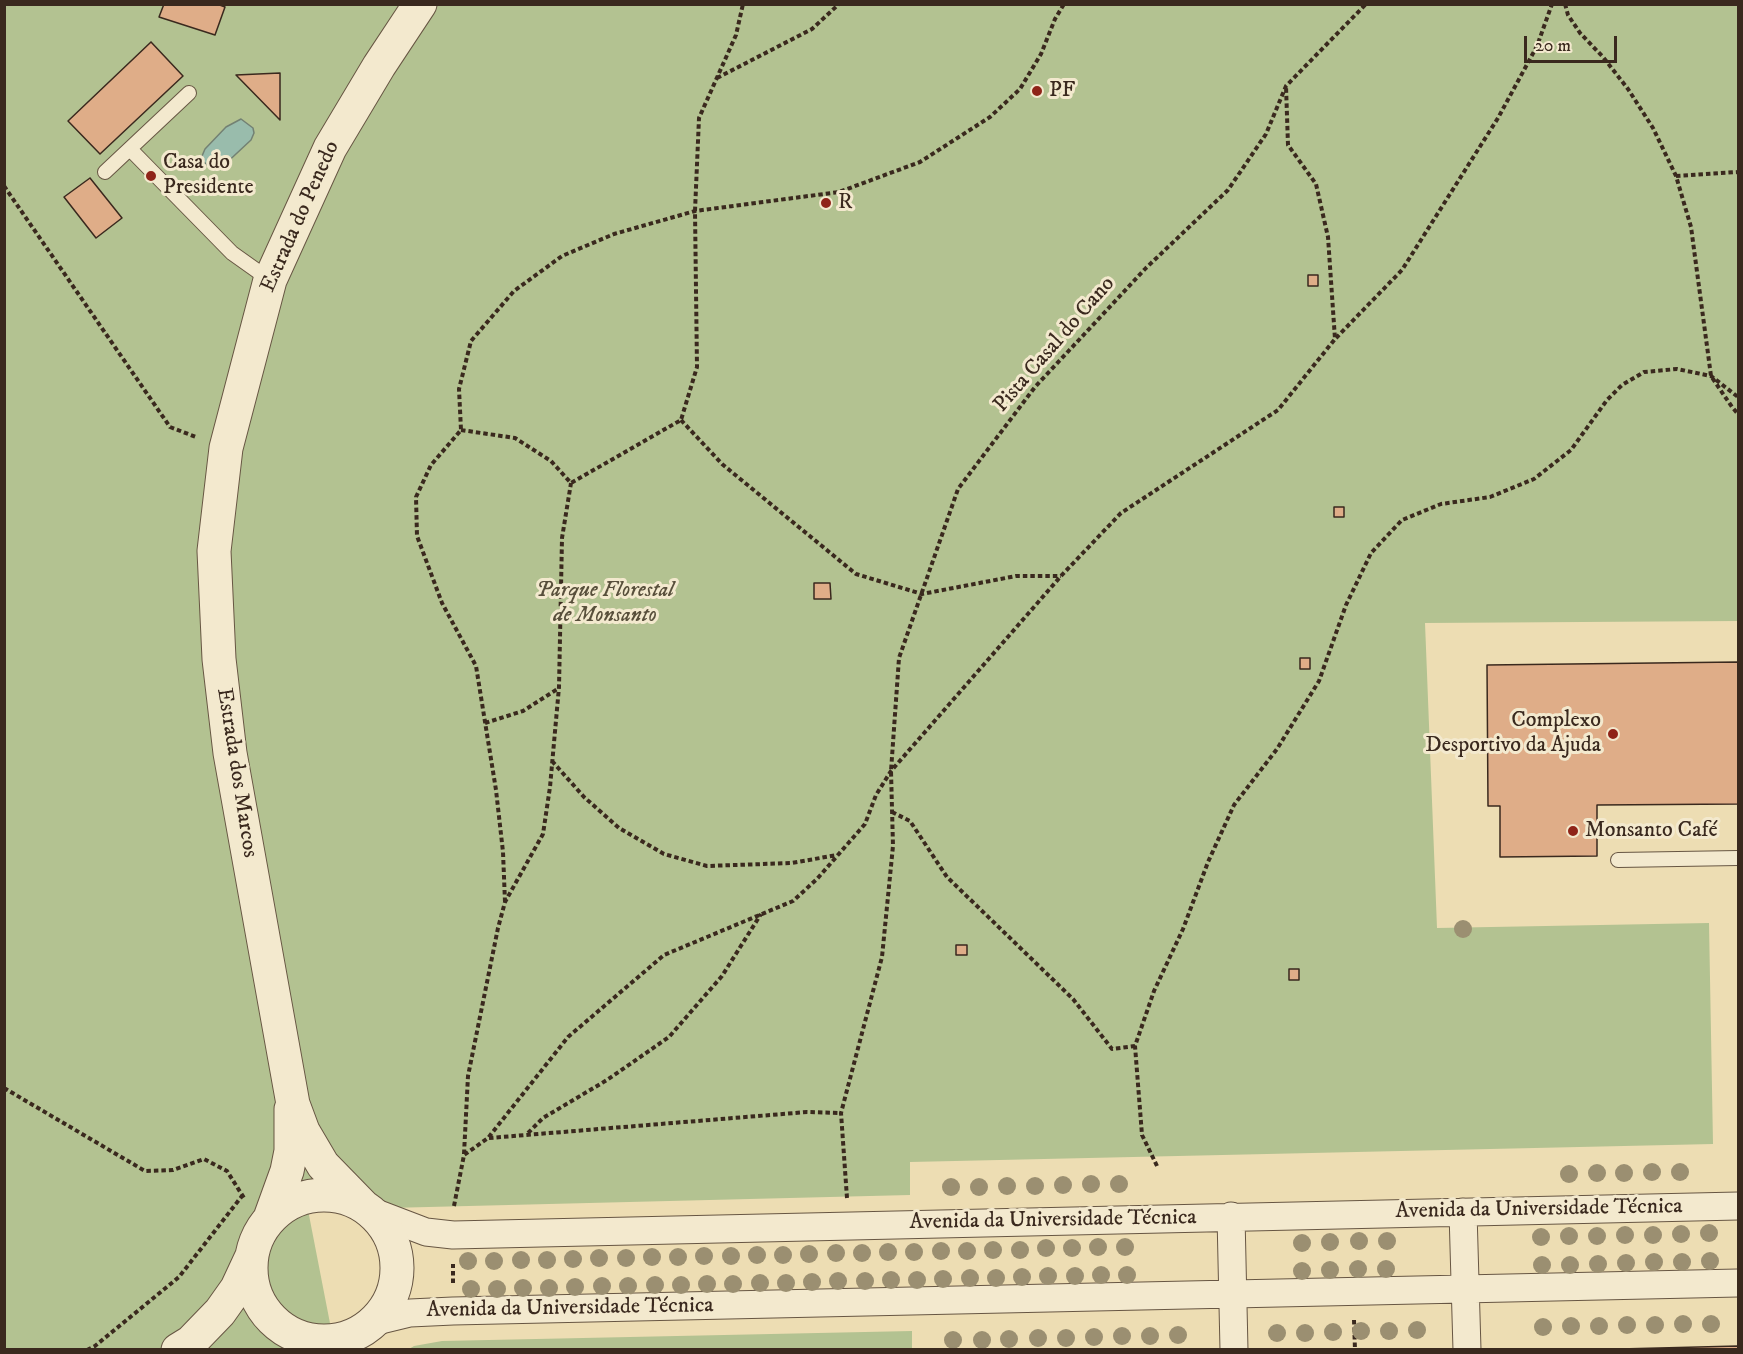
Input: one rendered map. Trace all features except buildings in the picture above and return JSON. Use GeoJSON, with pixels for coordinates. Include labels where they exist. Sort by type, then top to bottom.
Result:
{"type":"FeatureCollection","features":[{"type":"Feature","properties":{"kind":"street","name":"Estrada do Penedo"},"geometry":{"type":"LineString","coordinates":[[226,448],[270,279],[330,148],[379,66],[420,4]]}},
{"type":"Feature","properties":{"kind":"street","name":"Estrada dos Marcos"},"geometry":{"type":"LineString","coordinates":[[226,448],[214,551],[219,659],[230,753],[291,1095],[297,1118],[323,1165],[367,1208]]}},
{"type":"Feature","properties":{"kind":"street","name":"Estrada dos Marcos"},"geometry":{"type":"LineString","coordinates":[[266,1223],[283,1186],[291,1151],[291,1095]]}},
{"type":"Feature","properties":{"kind":"street"},"geometry":{"type":"LineString","coordinates":[[178,1350],[191,1342],[220,1312],[237,1288],[251,1258],[255,1242],[266,1223],[292,1201],[325,1195],[345,1197],[367,1208],[388,1230],[397,1254],[397,1279],[389,1303],[361,1335],[337,1341],[314,1341],[292,1334],[273,1322],[259,1303],[251,1281],[251,1258]]}},
{"type":"Feature","properties":{"kind":"street","name":"Avenida da Universidade Técnica"},"geometry":{"type":"LineString","coordinates":[[367,1208],[426,1232],[453,1223],[849,1225],[1738,1206]]}},
{"type":"Feature","properties":{"kind":"street"},"geometry":{"type":"LineString","coordinates":[[1463,1212],[1467,1350]]}},
{"type":"Feature","properties":{"kind":"street"},"geometry":{"type":"LineString","coordinates":[[1231,1216],[1234,1350]]}},
{"type":"Feature","properties":{"kind":"street","name":"Avenida da Universidade Técnica"},"geometry":{"type":"LineString","coordinates":[[361,1335],[410,1313],[453,1311],[1738,1283]]}},
{"type":"Feature","properties":{"kind":"lane"},"geometry":{"type":"LineString","coordinates":[[105,172],[189,93]]}},
{"type":"Feature","properties":{"kind":"lane"},"geometry":{"type":"LineString","coordinates":[[130,148],[232,253],[270,279]]}},
{"type":"Feature","properties":{"kind":"lane"},"geometry":{"type":"LineString","coordinates":[[1618,860],[1738,858]]}},
{"type":"Feature","properties":{"kind":"path"},"geometry":{"type":"LineString","coordinates":[[571,483],[681,420],[697,367],[696,211],[699,118],[736,35],[743,4]]}},
{"type":"Feature","properties":{"kind":"path"},"geometry":{"type":"LineString","coordinates":[[717,78],[812,29],[839,4]]}},
{"type":"Feature","properties":{"kind":"path"},"geometry":{"type":"LineString","coordinates":[[505,902],[503,852],[476,666],[442,603],[417,536],[416,497],[431,465],[461,430],[459,389],[471,341],[514,291],[562,256],[614,234],[696,211],[839,192],[920,162],[990,117],[1020,88],[1041,54],[1055,19],[1064,4]]}},
{"type":"Feature","properties":{"kind":"path","name":"Pista Casal do Cano"},"geometry":{"type":"LineString","coordinates":[[849,1225],[842,1113],[882,957],[893,846],[891,771],[899,658],[958,489],[1035,387],[1146,268],[1228,190],[1266,134],[1286,86],[1366,4]]}},
{"type":"Feature","properties":{"kind":"path"},"geometry":{"type":"LineString","coordinates":[[464,1155],[488,1138],[568,1037],[664,955],[793,901],[817,879],[865,824],[876,795],[891,771],[1061,576],[1121,513],[1278,410],[1335,339],[1402,270],[1498,118],[1537,46],[1552,4]]}},
{"type":"Feature","properties":{"kind":"path"},"geometry":{"type":"LineString","coordinates":[[1565,4],[1568,15],[1580,33],[1628,89],[1653,128],[1676,176],[1691,227],[1711,376],[1738,414]]}},
{"type":"Feature","properties":{"kind":"path"},"geometry":{"type":"LineString","coordinates":[[1286,86],[1288,146],[1316,184],[1328,237],[1335,339]]}},
{"type":"Feature","properties":{"kind":"path"},"geometry":{"type":"LineString","coordinates":[[1676,176],[1738,172]]}},
{"type":"Feature","properties":{"kind":"path"},"geometry":{"type":"LineString","coordinates":[[4,186],[170,426]]}},
{"type":"Feature","properties":{"kind":"path"},"geometry":{"type":"LineString","coordinates":[[1157,1166],[1142,1135],[1136,1046],[1154,991],[1183,929],[1208,862],[1234,805],[1277,749],[1319,681],[1346,605],[1371,553],[1402,520],[1441,504],[1490,497],[1534,479],[1571,450],[1607,400],[1622,385],[1644,372],[1677,369],[1711,376],[1738,397]]}},
{"type":"Feature","properties":{"kind":"path"},"geometry":{"type":"LineString","coordinates":[[681,420],[722,464],[856,573],[922,594],[1016,576],[1061,576]]}},
{"type":"Feature","properties":{"kind":"path"},"geometry":{"type":"LineString","coordinates":[[461,430],[515,438],[551,461],[571,483]]}},
{"type":"Feature","properties":{"kind":"path"},"geometry":{"type":"LineString","coordinates":[[453,1311],[453,1223],[464,1155],[468,1076],[505,902],[543,834],[559,687],[562,538],[571,483]]}},
{"type":"Feature","properties":{"kind":"path"},"geometry":{"type":"LineString","coordinates":[[485,723],[523,711],[559,687]]}},
{"type":"Feature","properties":{"kind":"path"},"geometry":{"type":"LineString","coordinates":[[552,761],[584,797],[619,828],[664,854],[707,866],[792,863],[838,855]]}},
{"type":"Feature","properties":{"kind":"path"},"geometry":{"type":"LineString","coordinates":[[892,812],[910,821],[946,877],[1073,999],[1112,1049],[1136,1046]]}},
{"type":"Feature","properties":{"kind":"path"},"geometry":{"type":"LineString","coordinates":[[527,1134],[543,1118],[607,1080],[669,1037],[722,976],[761,913]]}},
{"type":"Feature","properties":{"kind":"path"},"geometry":{"type":"LineString","coordinates":[[4,1088],[145,1171],[173,1170],[204,1160],[227,1171],[243,1196],[266,1223]]}},
{"type":"Feature","properties":{"kind":"path"},"geometry":{"type":"LineString","coordinates":[[488,1138],[807,1112],[842,1113]]}},
{"type":"Feature","properties":{"kind":"path"},"geometry":{"type":"LineString","coordinates":[[87,1350],[95,1346],[179,1277],[243,1196]]}},
{"type":"Feature","properties":{"kind":"green space","name":"Parque Florestal de Monsanto"},"geometry":{"type":"Polygon","coordinates":[[[5,5],[1738,5],[1738,621],[1425,623],[1437,928],[1709,923],[1713,1144],[910,1162],[910,1195],[308,1210],[335,1349],[5,1350],[5,5]]]}},
{"type":"Feature","properties":{"kind":"green space"},"geometry":{"type":"Polygon","coordinates":[[[912,1331],[912,1350],[409,1349],[442,1341],[912,1331]]]}},
{"type":"Feature","properties":{"kind":"shaded area"},"geometry":{"type":"Polygon","coordinates":[[[241,119],[253,128],[254,133],[251,140],[222,167],[215,170],[210,168],[203,161],[202,156],[205,149],[226,127],[241,119]]]}},
{"type":"Feature","properties":{"kind":"place","name":"PF"},"geometry":{"type":"Point","coordinates":[1037,91]}},
{"type":"Feature","properties":{"kind":"place","name":"Casa do Presidente"},"geometry":{"type":"Point","coordinates":[151,176]}},
{"type":"Feature","properties":{"kind":"place","name":"R"},"geometry":{"type":"Point","coordinates":[826,203]}},
{"type":"Feature","properties":{"kind":"place","name":"Complexo Desportivo da Ajuda"},"geometry":{"type":"Point","coordinates":[1613,734]}},
{"type":"Feature","properties":{"kind":"place","name":"Monsanto Café"},"geometry":{"type":"Point","coordinates":[1573,831]}}]}
